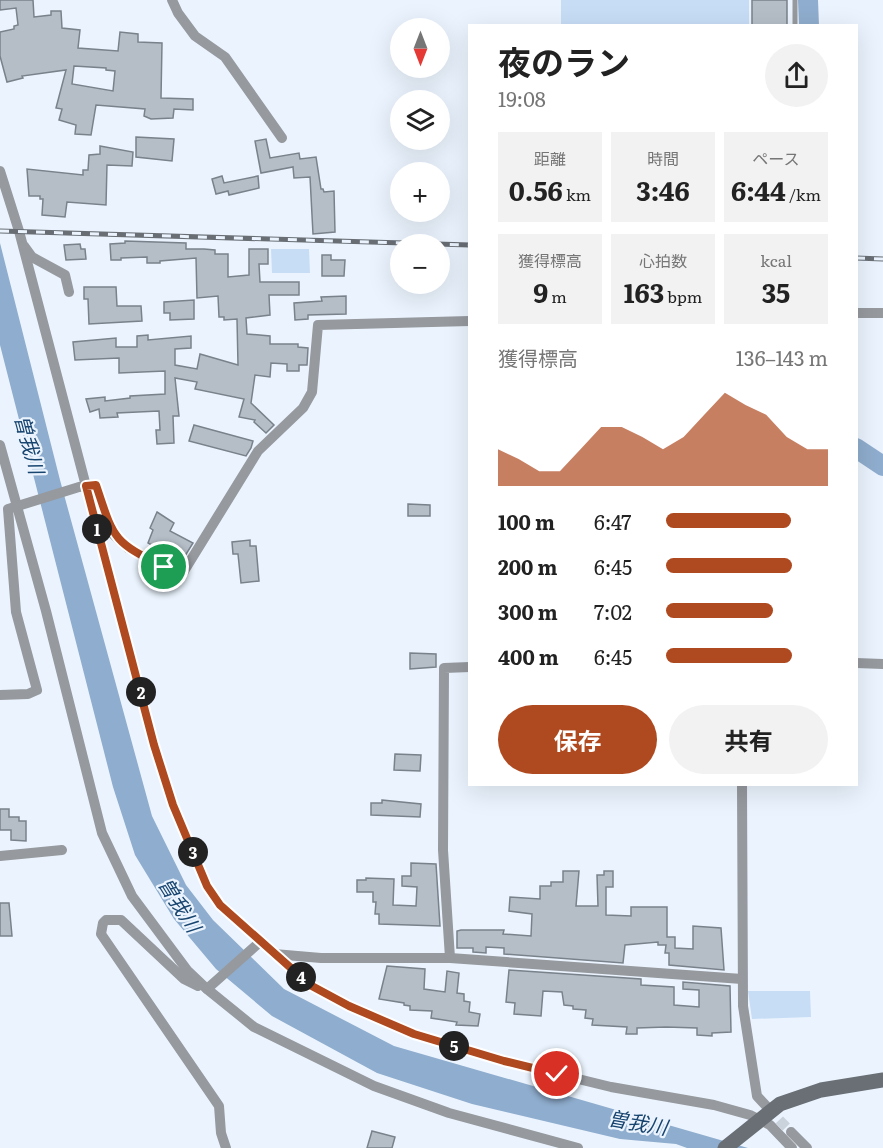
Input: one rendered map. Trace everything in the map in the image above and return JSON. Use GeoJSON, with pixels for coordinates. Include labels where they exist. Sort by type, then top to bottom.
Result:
{"type":"FeatureCollection","features":[{"type":"Feature","properties":{"kind":"main road"},"geometry":{"type":"LineString","coordinates":[[725,1148],[780,1104],[821,1090],[883,1080]]}},
{"type":"Feature","properties":{"kind":"street"},"geometry":{"type":"LineString","coordinates":[[172,0],[178,13],[195,36],[225,57],[282,138]]}},
{"type":"Feature","properties":{"kind":"street"},"geometry":{"type":"LineString","coordinates":[[0,171],[21,241],[82,487],[154,745],[173,805],[207,886],[220,905],[258,943],[310,985],[349,1006],[414,1034],[515,1064],[611,1087],[714,1105],[761,1117],[792,1148]]}},
{"type":"Feature","properties":{"kind":"street"},"geometry":{"type":"LineString","coordinates":[[21,241],[32,257],[65,275],[69,292]]}},
{"type":"Feature","properties":{"kind":"street"},"geometry":{"type":"LineString","coordinates":[[858,313],[883,313]]}},
{"type":"Feature","properties":{"kind":"street"},"geometry":{"type":"LineString","coordinates":[[0,695],[28,694],[37,690],[16,612],[8,509],[17,504],[96,485],[113,534],[128,549],[181,576],[258,452],[303,408],[312,392],[318,325],[468,321]]}},
{"type":"Feature","properties":{"kind":"street"},"geometry":{"type":"LineString","coordinates":[[0,446],[46,612],[102,833],[132,896],[187,970],[210,986],[254,1027],[374,1086],[448,1113],[578,1148]]}},
{"type":"Feature","properties":{"kind":"street"},"geometry":{"type":"LineString","coordinates":[[858,663],[883,664]]}},
{"type":"Feature","properties":{"kind":"street"},"geometry":{"type":"LineString","coordinates":[[450,958],[443,850],[444,668],[468,667]]}},
{"type":"Feature","properties":{"kind":"street"},"geometry":{"type":"LineString","coordinates":[[742,786],[743,1006],[761,1117]]}},
{"type":"Feature","properties":{"kind":"street"},"geometry":{"type":"LineString","coordinates":[[0,856],[62,850]]}},
{"type":"Feature","properties":{"kind":"street"},"geometry":{"type":"LineString","coordinates":[[210,986],[184,979],[121,920],[106,920],[103,923],[101,934],[219,1106],[221,1133],[226,1148]]}},
{"type":"Feature","properties":{"kind":"street"},"geometry":{"type":"LineString","coordinates":[[210,986],[258,943]]}},
{"type":"Feature","properties":{"kind":"street"},"geometry":{"type":"LineString","coordinates":[[274,954],[321,958],[450,958],[742,979]]}},
{"type":"Feature","properties":{"kind":"street"},"geometry":{"type":"LineString","coordinates":[[791,1132],[807,1148]]}},
{"type":"Feature","properties":{"kind":"lane"},"geometry":{"type":"LineString","coordinates":[[795,0],[795,24]]}},
{"type":"Feature","properties":{"kind":"shaded area"},"geometry":{"type":"Polygon","coordinates":[[[561,0],[749,0],[749,24],[561,24],[561,0]]]}},
{"type":"Feature","properties":{"kind":"shaded area"},"geometry":{"type":"Polygon","coordinates":[[[271,249],[309,249],[310,273],[272,273],[271,249]]]}},
{"type":"Feature","properties":{"kind":"shaded area"},"geometry":{"type":"Polygon","coordinates":[[[748,991],[810,991],[811,1017],[752,1019],[748,991]]]}},
{"type":"Feature","properties":{"kind":"water","name":"曽我川"},"geometry":{"type":"Polygon","coordinates":[[[0,243],[60,480],[152,816],[186,885],[213,920],[284,989],[394,1046],[748,1148],[687,1148],[676,1144],[620,1139],[472,1104],[377,1073],[272,1016],[216,969],[174,919],[135,855],[113,787],[0,345],[0,243]]]}},
{"type":"Feature","properties":{"kind":"building"},"geometry":{"type":"Polygon","coordinates":[[[0,0],[33,0],[34,17],[51,15],[51,11],[61,11],[62,28],[80,30],[78,48],[118,51],[120,32],[138,34],[138,42],[162,43],[161,98],[193,99],[193,110],[174,109],[173,118],[151,119],[144,116],[145,109],[96,105],[91,135],[75,134],[76,125],[59,120],[62,109],[56,108],[66,70],[22,76],[23,78],[7,82],[0,56],[0,32],[14,29],[14,26],[18,25],[16,8],[0,10],[0,0]],[[74,66],[72,84],[113,91],[115,71],[106,70],[106,68],[74,66]]]}},
{"type":"Feature","properties":{"kind":"building"},"geometry":{"type":"Polygon","coordinates":[[[752,0],[787,0],[787,24],[752,24],[752,0]]]}},
{"type":"Feature","properties":{"kind":"building"},"geometry":{"type":"Polygon","coordinates":[[[136,137],[174,139],[172,161],[136,157],[136,137]]]}},
{"type":"Feature","properties":{"kind":"building"},"geometry":{"type":"Polygon","coordinates":[[[266,139],[270,158],[299,153],[300,159],[316,157],[321,189],[324,192],[334,191],[335,232],[313,234],[310,177],[294,178],[293,167],[261,173],[255,141],[266,139]]]}},
{"type":"Feature","properties":{"kind":"building"},"geometry":{"type":"Polygon","coordinates":[[[100,146],[133,152],[132,166],[107,165],[106,205],[67,202],[65,217],[42,215],[43,199],[40,199],[40,196],[29,196],[27,169],[83,175],[83,170],[88,170],[89,155],[100,154],[100,146]]]}},
{"type":"Feature","properties":{"kind":"building"},"geometry":{"type":"Polygon","coordinates":[[[222,176],[224,183],[258,176],[259,188],[229,195],[228,191],[216,194],[212,179],[222,176]]]}},
{"type":"Feature","properties":{"kind":"building"},"geometry":{"type":"Polygon","coordinates":[[[125,241],[186,243],[186,249],[215,250],[215,254],[228,254],[228,277],[249,275],[249,249],[268,249],[268,264],[259,264],[260,282],[299,282],[299,295],[269,295],[270,315],[246,318],[247,334],[270,336],[270,344],[298,344],[298,347],[308,348],[307,365],[299,365],[299,371],[287,371],[287,364],[271,363],[270,377],[255,375],[251,403],[274,425],[266,433],[254,422],[255,420],[239,417],[244,399],[195,389],[197,382],[175,378],[179,416],[173,416],[174,443],[157,444],[156,430],[160,430],[159,411],[117,413],[118,417],[100,418],[99,409],[90,412],[86,399],[105,397],[105,401],[130,398],[130,396],[165,394],[165,371],[119,373],[119,358],[75,360],[73,342],[116,338],[116,347],[137,347],[137,336],[148,335],[148,340],[191,336],[191,348],[175,349],[175,365],[197,369],[200,354],[238,365],[237,319],[224,320],[224,317],[219,317],[218,296],[197,298],[196,258],[160,261],[160,263],[147,263],[147,257],[111,260],[110,244],[125,243],[125,241]]]}},
{"type":"Feature","properties":{"kind":"building"},"geometry":{"type":"Polygon","coordinates":[[[80,244],[81,249],[85,249],[86,259],[66,260],[64,245],[80,244]]]}},
{"type":"Feature","properties":{"kind":"building"},"geometry":{"type":"Polygon","coordinates":[[[322,255],[331,255],[331,260],[345,260],[344,276],[322,276],[322,255]]]}},
{"type":"Feature","properties":{"kind":"building"},"geometry":{"type":"Polygon","coordinates":[[[84,287],[116,287],[117,306],[141,306],[142,321],[89,324],[88,299],[84,299],[84,287]]]}},
{"type":"Feature","properties":{"kind":"building"},"geometry":{"type":"Polygon","coordinates":[[[346,296],[346,314],[308,315],[308,319],[295,320],[294,303],[322,301],[321,297],[346,296]]]}},
{"type":"Feature","properties":{"kind":"building"},"geometry":{"type":"Polygon","coordinates":[[[194,300],[194,319],[170,320],[170,313],[164,313],[164,302],[194,300]]]}},
{"type":"Feature","properties":{"kind":"building"},"geometry":{"type":"Polygon","coordinates":[[[194,425],[253,441],[251,448],[246,456],[189,441],[194,425]]]}},
{"type":"Feature","properties":{"kind":"building"},"geometry":{"type":"Polygon","coordinates":[[[408,504],[430,505],[430,516],[408,516],[408,504]]]}},
{"type":"Feature","properties":{"kind":"building"},"geometry":{"type":"Polygon","coordinates":[[[157,512],[174,523],[170,531],[193,543],[180,564],[155,551],[157,548],[148,543],[153,530],[150,528],[157,512]]]}},
{"type":"Feature","properties":{"kind":"building"},"geometry":{"type":"Polygon","coordinates":[[[250,540],[250,546],[256,546],[259,581],[241,583],[238,554],[233,554],[232,542],[250,540]]]}},
{"type":"Feature","properties":{"kind":"building"},"geometry":{"type":"Polygon","coordinates":[[[410,653],[436,654],[436,667],[410,669],[410,653]]]}},
{"type":"Feature","properties":{"kind":"building"},"geometry":{"type":"Polygon","coordinates":[[[395,754],[421,755],[420,771],[394,770],[395,754]]]}},
{"type":"Feature","properties":{"kind":"building"},"geometry":{"type":"Polygon","coordinates":[[[382,800],[421,804],[420,817],[371,815],[371,803],[382,803],[382,800]]]}},
{"type":"Feature","properties":{"kind":"building"},"geometry":{"type":"Polygon","coordinates":[[[0,809],[9,809],[9,817],[19,817],[19,821],[26,821],[26,841],[11,840],[11,830],[0,830],[0,809]]]}},
{"type":"Feature","properties":{"kind":"building"},"geometry":{"type":"Polygon","coordinates":[[[411,863],[436,864],[440,926],[379,924],[379,914],[375,914],[376,902],[373,902],[373,892],[357,892],[357,880],[394,879],[393,905],[416,906],[417,887],[402,886],[402,876],[411,876],[411,863]]]}},
{"type":"Feature","properties":{"kind":"building"},"geometry":{"type":"Polygon","coordinates":[[[563,871],[579,871],[576,906],[598,906],[597,875],[604,875],[604,871],[613,871],[613,887],[606,887],[606,915],[631,916],[631,907],[667,907],[667,937],[675,937],[675,948],[693,949],[693,926],[721,928],[724,970],[669,965],[669,953],[665,953],[666,945],[658,945],[658,942],[625,945],[623,963],[504,954],[504,948],[486,947],[486,953],[473,952],[473,948],[457,948],[457,931],[461,930],[504,930],[503,934],[531,936],[532,914],[509,911],[510,897],[540,899],[540,886],[551,886],[551,882],[563,882],[563,871]]]}},
{"type":"Feature","properties":{"kind":"building"},"geometry":{"type":"Polygon","coordinates":[[[0,903],[9,903],[12,936],[0,936],[0,903]]]}},
{"type":"Feature","properties":{"kind":"building"},"geometry":{"type":"Polygon","coordinates":[[[387,966],[425,969],[424,989],[445,992],[447,971],[459,973],[457,993],[464,994],[464,1001],[470,1002],[469,1012],[480,1014],[478,1026],[456,1025],[457,1022],[431,1018],[432,1011],[410,1010],[410,1006],[404,1003],[379,999],[387,966]]]}},
{"type":"Feature","properties":{"kind":"building"},"geometry":{"type":"Polygon","coordinates":[[[509,970],[641,979],[641,985],[674,987],[674,1005],[699,1007],[699,990],[683,989],[683,982],[730,986],[731,1032],[712,1033],[712,1036],[697,1035],[697,1028],[666,1027],[637,1028],[637,1034],[626,1034],[627,1027],[592,1025],[593,1019],[585,1018],[586,1010],[573,1009],[573,1006],[564,1005],[562,992],[543,991],[541,1016],[514,1014],[515,1003],[506,1002],[509,970]]]}},
{"type":"Feature","properties":{"kind":"building"},"geometry":{"type":"Polygon","coordinates":[[[372,1131],[395,1137],[392,1148],[367,1148],[372,1131]]]}},
{"type":"Feature","properties":{"kind":"waterway"},"geometry":{"type":"LineString","coordinates":[[808,0],[809,24]]}},
{"type":"Feature","properties":{"kind":"waterway"},"geometry":{"type":"LineString","coordinates":[[858,449],[883,466]]}},
{"type":"Feature","properties":{"kind":"tunnel"},"geometry":{"type":"LineString","coordinates":[[769,1109],[791,1132]]}},
{"type":"Feature","properties":{"kind":"railway"},"geometry":{"type":"LineString","coordinates":[[0,231],[468,245]]}},
{"type":"Feature","properties":{"kind":"railway"},"geometry":{"type":"LineString","coordinates":[[858,258],[883,259]]}},
{"type":"Feature","properties":{"kind":"route"},"geometry":{"type":"LineString","coordinates":[[164,567],[128,549],[113,534],[96,485],[86,486],[112,591],[154,745],[173,805],[207,886],[220,905],[310,985],[349,1006],[414,1034],[557,1074]]}}]}
